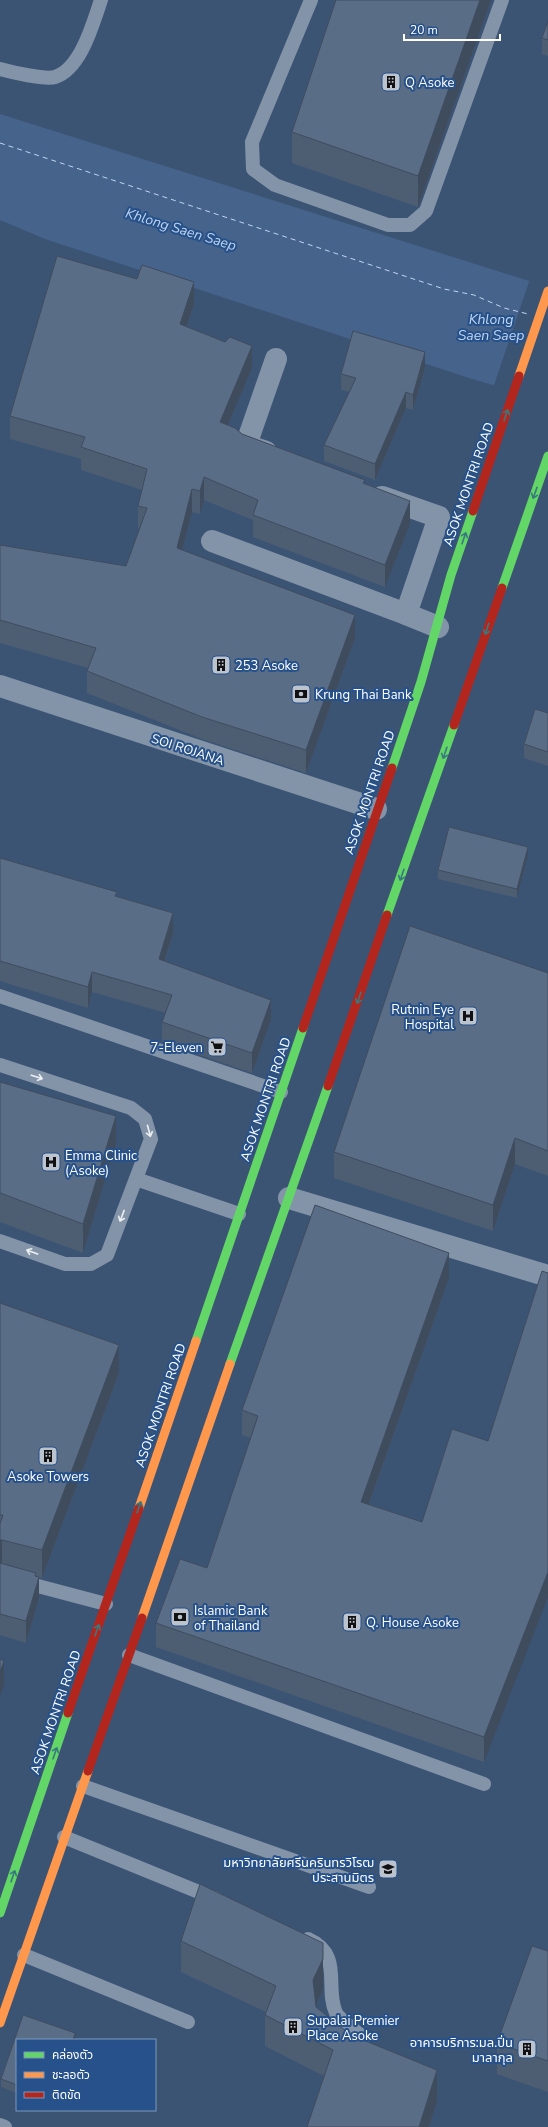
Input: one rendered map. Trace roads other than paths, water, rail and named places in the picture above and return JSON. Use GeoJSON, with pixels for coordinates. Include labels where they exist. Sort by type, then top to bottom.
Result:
{"type":"FeatureCollection","features":[{"type":"Feature","properties":{"kind":"main road","name":"ASOK MONTRI ROAD"},"geometry":{"type":"LineString","coordinates":[[0,1913],[281,1092],[376,809],[421,682],[438,627],[451,575],[548,291]]}},
{"type":"Feature","properties":{"kind":"main road"},"geometry":{"type":"LineString","coordinates":[[0,2024],[64,1837],[83,1786],[108,1730],[129,1655],[548,456]]}},
{"type":"Feature","properties":{"kind":"street"},"geometry":{"type":"LineString","coordinates":[[276,359],[246,444],[282,458]]}},
{"type":"Feature","properties":{"kind":"street"},"geometry":{"type":"LineString","coordinates":[[361,488],[439,518],[406,614]]}},
{"type":"Feature","properties":{"kind":"street"},"geometry":{"type":"LineString","coordinates":[[212,541],[438,627]]}},
{"type":"Feature","properties":{"kind":"street","name":"SOI ROJANA"},"geometry":{"type":"LineString","coordinates":[[0,686],[144,735],[376,809]]}},
{"type":"Feature","properties":{"kind":"street"},"geometry":{"type":"LineString","coordinates":[[289,1198],[548,1276]]}},
{"type":"Feature","properties":{"kind":"lane"},"geometry":{"type":"LineString","coordinates":[[0,69],[23,75],[55,78],[74,64],[89,35],[101,0]]}},
{"type":"Feature","properties":{"kind":"lane"},"geometry":{"type":"LineString","coordinates":[[311,0],[252,142],[253,169],[275,185],[388,224],[410,225],[426,211],[502,0]]}},
{"type":"Feature","properties":{"kind":"lane"},"geometry":{"type":"LineString","coordinates":[[0,996],[281,1092]]}},
{"type":"Feature","properties":{"kind":"lane"},"geometry":{"type":"LineString","coordinates":[[0,1064],[131,1108],[145,1119],[151,1139],[107,1255],[91,1264],[64,1264],[0,1240]]}},
{"type":"Feature","properties":{"kind":"lane"},"geometry":{"type":"LineString","coordinates":[[136,1179],[239,1214]]}},
{"type":"Feature","properties":{"kind":"lane"},"geometry":{"type":"LineString","coordinates":[[0,1576],[106,1604]]}},
{"type":"Feature","properties":{"kind":"lane"},"geometry":{"type":"LineString","coordinates":[[129,1655],[484,1784]]}},
{"type":"Feature","properties":{"kind":"lane"},"geometry":{"type":"LineString","coordinates":[[83,1786],[369,1887]]}},
{"type":"Feature","properties":{"kind":"lane"},"geometry":{"type":"LineString","coordinates":[[64,1837],[226,1904]]}},
{"type":"Feature","properties":{"kind":"lane"},"geometry":{"type":"LineString","coordinates":[[297,1934],[311,1940],[326,1953],[333,1977],[331,1992],[336,2014],[364,2038]]}},
{"type":"Feature","properties":{"kind":"lane"},"geometry":{"type":"LineString","coordinates":[[24,1955],[188,2022]]}},
{"type":"Feature","properties":{"kind":"lane"},"geometry":{"type":"LineString","coordinates":[[0,2125],[5,2127]]}},
{"type":"Feature","properties":{"kind":"water","name":"Khlong Saen Saep"},"geometry":{"type":"Polygon","coordinates":[[[0,114],[548,287],[548,401],[472,379],[45,239],[0,220],[0,114]]]}},
{"type":"Feature","properties":{"kind":"place","name":"Q Asoke"},"geometry":{"type":"Point","coordinates":[391,82]}},
{"type":"Feature","properties":{"kind":"place","name":"253 Asoke"},"geometry":{"type":"Point","coordinates":[221,665]}},
{"type":"Feature","properties":{"kind":"place","name":"Krung Thai Bank"},"geometry":{"type":"Point","coordinates":[301,694]}},
{"type":"Feature","properties":{"kind":"place","name":"Rutnin Eye Hospital"},"geometry":{"type":"Point","coordinates":[468,1016]}},
{"type":"Feature","properties":{"kind":"place","name":"7-Eleven"},"geometry":{"type":"Point","coordinates":[217,1047]}},
{"type":"Feature","properties":{"kind":"place","name":"Emma Clinic (Asoke)"},"geometry":{"type":"Point","coordinates":[51,1162]}},
{"type":"Feature","properties":{"kind":"place","name":"Asoke Towers"},"geometry":{"type":"Point","coordinates":[48,1456]}},
{"type":"Feature","properties":{"kind":"place","name":"Islamic Bank of Thailand"},"geometry":{"type":"Point","coordinates":[180,1617]}},
{"type":"Feature","properties":{"kind":"place","name":"Q. House Asoke"},"geometry":{"type":"Point","coordinates":[352,1622]}},
{"type":"Feature","properties":{"kind":"place","name":"มหาวิทยาลัยศรีนครินทรวิโรฒ ประสานมิตร"},"geometry":{"type":"Point","coordinates":[388,1869]}},
{"type":"Feature","properties":{"kind":"place","name":"Supalai Premier Place Asoke"},"geometry":{"type":"Point","coordinates":[293,2027]}},
{"type":"Feature","properties":{"kind":"place","name":"อาคารบริการ:มล.ปิ่น มาลากุล"},"geometry":{"type":"Point","coordinates":[527,2049]}}]}
